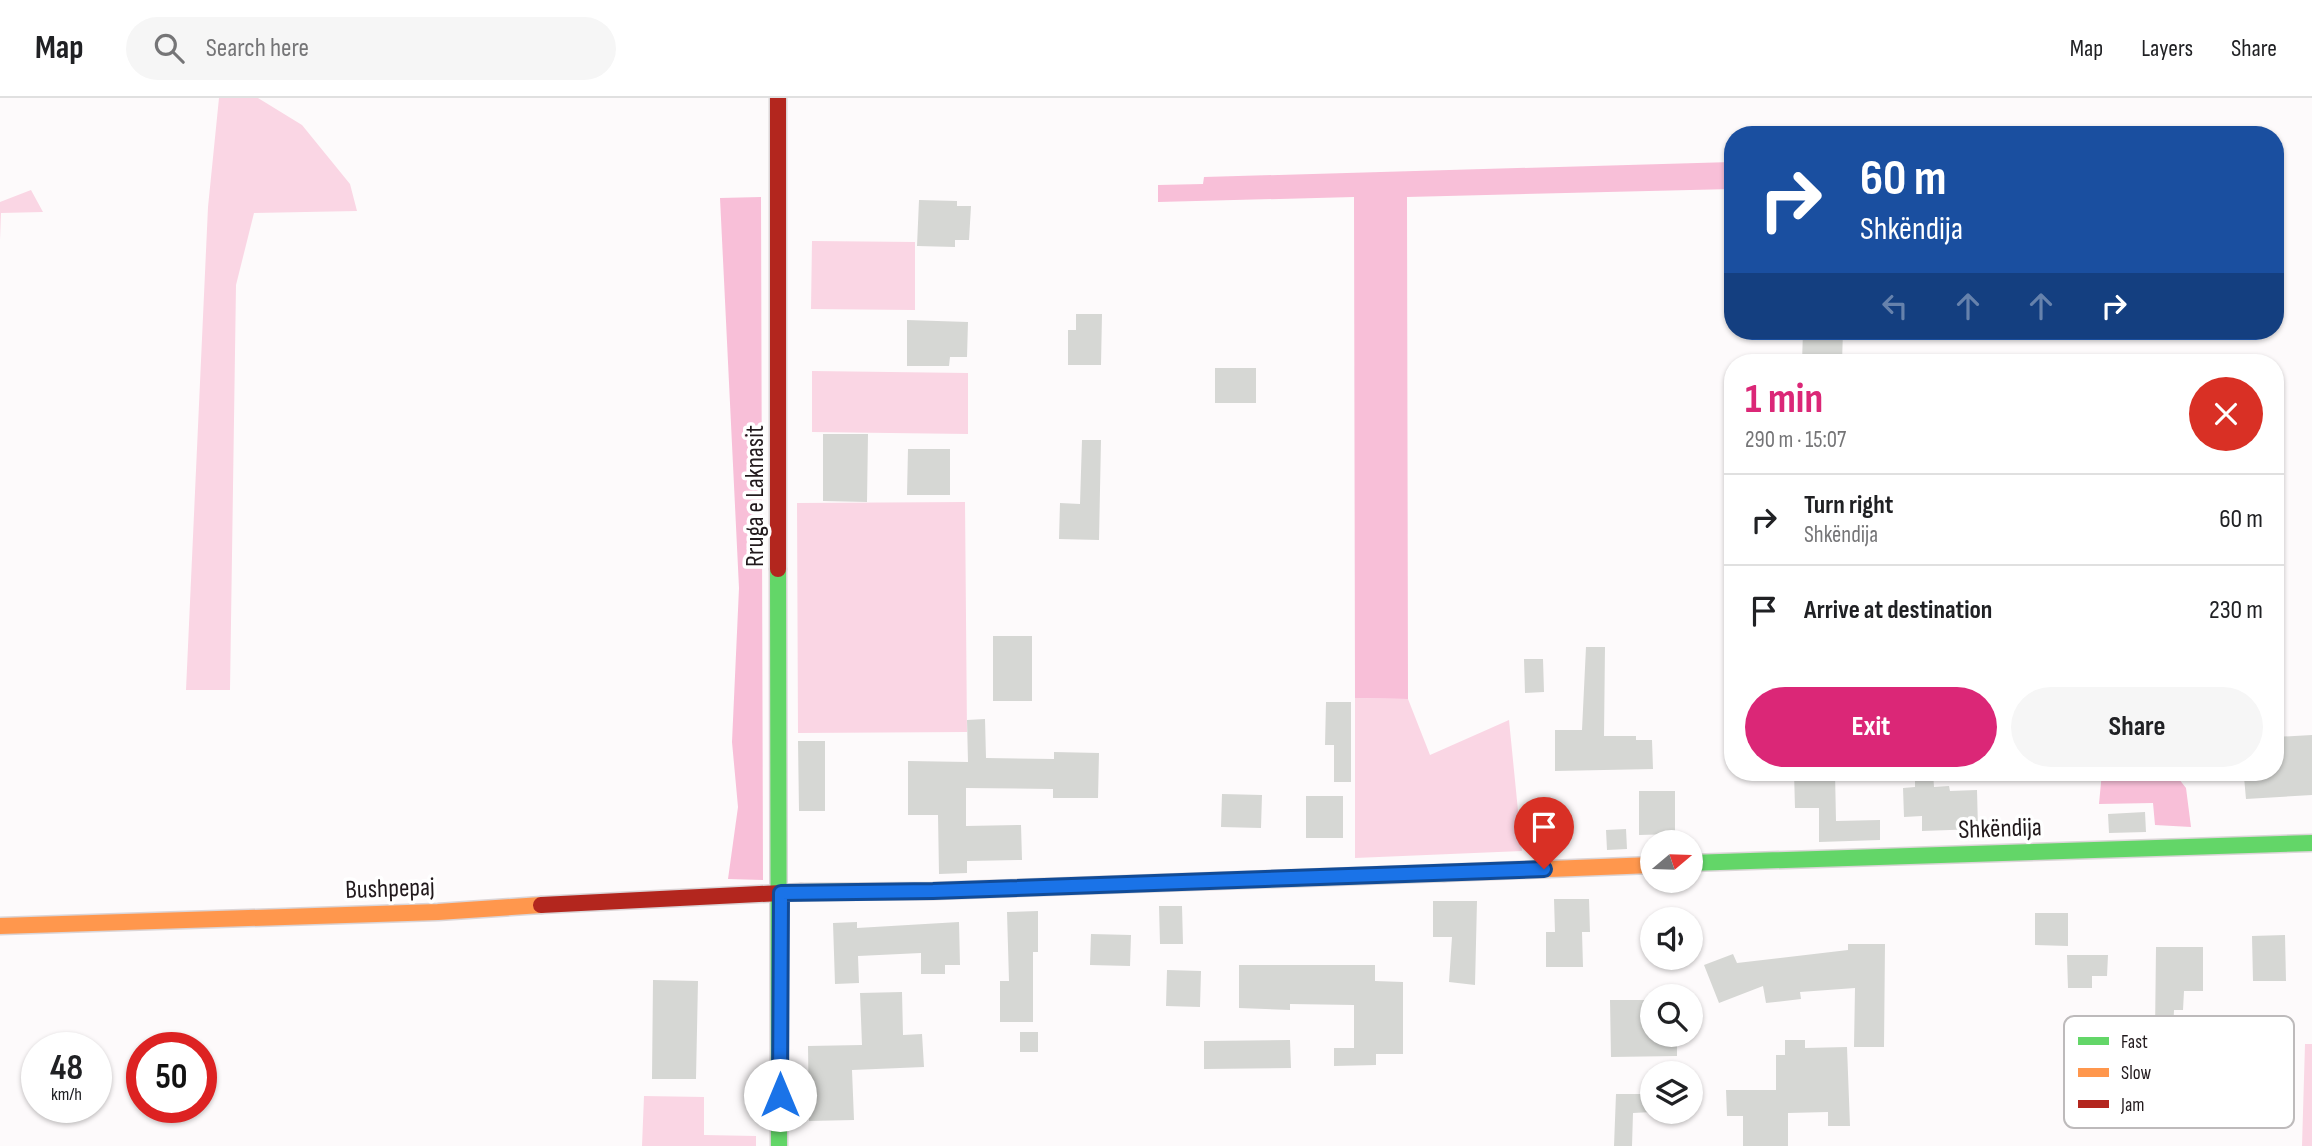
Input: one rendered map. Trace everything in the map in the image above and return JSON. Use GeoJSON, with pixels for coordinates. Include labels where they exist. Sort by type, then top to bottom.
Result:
{"type":"FeatureCollection","features":[{"type":"Feature","properties":{"kind":"street","name":"Rruga e Laknasit"},"geometry":{"type":"LineString","coordinates":[[778,98],[781,893],[779,1146]]}},
{"type":"Feature","properties":{"kind":"street","name":"Shkëndija"},"geometry":{"type":"LineString","coordinates":[[1703,863],[2312,843]]}},
{"type":"Feature","properties":{"kind":"street"},"geometry":{"type":"LineString","coordinates":[[781,893],[933,891],[1640,865]]}},
{"type":"Feature","properties":{"kind":"street","name":"Bushpepaj"},"geometry":{"type":"LineString","coordinates":[[0,926],[438,912],[781,893]]}},
{"type":"Feature","properties":{"kind":"shaded area"},"geometry":{"type":"Polygon","coordinates":[[[219,98],[258,98],[302,125],[350,184],[357,211],[254,213],[236,285],[230,690],[186,690],[208,207],[219,98]]]}},
{"type":"Feature","properties":{"kind":"shaded area"},"geometry":{"type":"Polygon","coordinates":[[[1724,162],[1724,189],[1407,197],[1408,699],[1355,698],[1354,197],[1158,202],[1158,185],[1203,184],[1204,177],[1724,162]]]}},
{"type":"Feature","properties":{"kind":"shaded area"},"geometry":{"type":"Polygon","coordinates":[[[31,190],[43,212],[1,213],[0,240],[0,202],[31,190]]]}},
{"type":"Feature","properties":{"kind":"shaded area"},"geometry":{"type":"Polygon","coordinates":[[[761,197],[763,880],[728,879],[738,807],[732,742],[739,588],[720,198],[761,197]]]}},
{"type":"Feature","properties":{"kind":"shaded area"},"geometry":{"type":"Polygon","coordinates":[[[812,241],[915,242],[915,310],[811,309],[812,241]]]}},
{"type":"Feature","properties":{"kind":"shaded area"},"geometry":{"type":"Polygon","coordinates":[[[812,371],[968,373],[968,434],[812,432],[812,371]]]}},
{"type":"Feature","properties":{"kind":"shaded area"},"geometry":{"type":"Polygon","coordinates":[[[965,502],[967,732],[798,733],[797,503],[965,502]]]}},
{"type":"Feature","properties":{"kind":"shaded area"},"geometry":{"type":"Polygon","coordinates":[[[1355,698],[1408,699],[1430,755],[1509,720],[1522,851],[1355,858],[1355,698]]]}},
{"type":"Feature","properties":{"kind":"shaded area"},"geometry":{"type":"Polygon","coordinates":[[[2101,781],[2180,781],[2186,788],[2191,827],[2155,825],[2153,803],[2099,804],[2101,781]]]}},
{"type":"Feature","properties":{"kind":"shaded area"},"geometry":{"type":"Polygon","coordinates":[[[2305,1044],[2312,1044],[2312,1146],[2302,1146],[2305,1044]]]}},
{"type":"Feature","properties":{"kind":"shaded area"},"geometry":{"type":"Polygon","coordinates":[[[644,1096],[704,1097],[704,1135],[756,1136],[756,1146],[642,1146],[644,1096]]]}},
{"type":"Feature","properties":{"kind":"building"},"geometry":{"type":"Polygon","coordinates":[[[919,200],[957,201],[957,206],[971,206],[969,240],[955,240],[955,247],[917,246],[919,200]]]}},
{"type":"Feature","properties":{"kind":"building"},"geometry":{"type":"Polygon","coordinates":[[[1076,314],[1102,314],[1101,365],[1068,365],[1068,330],[1076,330],[1076,314]]]}},
{"type":"Feature","properties":{"kind":"building"},"geometry":{"type":"Polygon","coordinates":[[[907,320],[968,322],[967,357],[950,357],[949,366],[907,366],[907,320]]]}},
{"type":"Feature","properties":{"kind":"building"},"geometry":{"type":"Polygon","coordinates":[[[1803,340],[1843,340],[1842,354],[1802,354],[1803,340]]]}},
{"type":"Feature","properties":{"kind":"building"},"geometry":{"type":"Polygon","coordinates":[[[1215,368],[1256,368],[1256,403],[1215,403],[1215,368]]]}},
{"type":"Feature","properties":{"kind":"building"},"geometry":{"type":"Polygon","coordinates":[[[823,434],[868,434],[867,502],[823,501],[823,434]]]}},
{"type":"Feature","properties":{"kind":"building"},"geometry":{"type":"Polygon","coordinates":[[[1082,440],[1101,440],[1099,540],[1059,539],[1060,503],[1080,504],[1082,440]]]}},
{"type":"Feature","properties":{"kind":"building"},"geometry":{"type":"Polygon","coordinates":[[[908,449],[950,449],[950,495],[907,495],[908,449]]]}},
{"type":"Feature","properties":{"kind":"building"},"geometry":{"type":"Polygon","coordinates":[[[993,636],[1032,636],[1032,701],[993,701],[993,636]]]}},
{"type":"Feature","properties":{"kind":"building"},"geometry":{"type":"Polygon","coordinates":[[[1586,647],[1605,647],[1604,736],[1636,736],[1636,740],[1652,740],[1653,769],[1555,771],[1555,730],[1582,730],[1586,647]]]}},
{"type":"Feature","properties":{"kind":"building"},"geometry":{"type":"Polygon","coordinates":[[[1524,659],[1543,659],[1544,692],[1525,693],[1524,659]]]}},
{"type":"Feature","properties":{"kind":"building"},"geometry":{"type":"Polygon","coordinates":[[[1326,702],[1351,702],[1351,782],[1334,782],[1334,745],[1325,745],[1326,702]]]}},
{"type":"Feature","properties":{"kind":"building"},"geometry":{"type":"Polygon","coordinates":[[[985,719],[986,758],[1054,759],[1054,752],[1099,753],[1098,798],[1053,798],[1053,789],[966,788],[966,826],[1021,825],[1022,860],[967,861],[967,873],[939,874],[938,815],[908,815],[908,761],[968,762],[967,720],[985,719]]]}},
{"type":"Feature","properties":{"kind":"building"},"geometry":{"type":"Polygon","coordinates":[[[2312,735],[2312,795],[2246,799],[2244,781],[2284,781],[2284,737],[2312,735]]]}},
{"type":"Feature","properties":{"kind":"building"},"geometry":{"type":"Polygon","coordinates":[[[798,741],[825,741],[825,811],[799,811],[798,741]]]}},
{"type":"Feature","properties":{"kind":"building"},"geometry":{"type":"Polygon","coordinates":[[[1794,781],[1835,781],[1836,821],[1880,820],[1880,840],[1819,842],[1819,808],[1795,808],[1794,781]]]}},
{"type":"Feature","properties":{"kind":"building"},"geometry":{"type":"Polygon","coordinates":[[[1915,781],[1934,781],[1934,787],[1949,786],[1950,791],[1977,790],[1978,829],[1922,831],[1922,816],[1904,817],[1903,788],[1915,787],[1915,781]]]}},
{"type":"Feature","properties":{"kind":"building"},"geometry":{"type":"Polygon","coordinates":[[[1639,791],[1675,791],[1675,830],[1640,830],[1639,835],[1639,791]]]}},
{"type":"Feature","properties":{"kind":"building"},"geometry":{"type":"Polygon","coordinates":[[[1222,794],[1262,795],[1261,828],[1221,827],[1222,794]]]}},
{"type":"Feature","properties":{"kind":"building"},"geometry":{"type":"Polygon","coordinates":[[[1306,796],[1343,796],[1343,838],[1306,838],[1306,796]]]}},
{"type":"Feature","properties":{"kind":"building"},"geometry":{"type":"Polygon","coordinates":[[[2145,812],[2146,832],[2109,833],[2108,814],[2145,812]]]}},
{"type":"Feature","properties":{"kind":"building"},"geometry":{"type":"Polygon","coordinates":[[[1626,829],[1627,849],[1607,850],[1606,830],[1626,829]]]}},
{"type":"Feature","properties":{"kind":"building"},"geometry":{"type":"Polygon","coordinates":[[[1554,899],[1589,899],[1590,932],[1582,932],[1583,967],[1546,967],[1546,932],[1555,932],[1554,899]]]}},
{"type":"Feature","properties":{"kind":"building"},"geometry":{"type":"Polygon","coordinates":[[[1433,901],[1477,901],[1475,985],[1449,982],[1452,937],[1433,937],[1433,901]]]}},
{"type":"Feature","properties":{"kind":"building"},"geometry":{"type":"Polygon","coordinates":[[[1159,906],[1182,906],[1183,944],[1160,944],[1159,906]]]}},
{"type":"Feature","properties":{"kind":"building"},"geometry":{"type":"Polygon","coordinates":[[[1038,911],[1038,952],[1033,952],[1033,1022],[1000,1022],[1000,981],[1009,981],[1007,912],[1038,911]]]}},
{"type":"Feature","properties":{"kind":"building"},"geometry":{"type":"Polygon","coordinates":[[[2035,913],[2068,913],[2068,946],[2035,945],[2035,913]]]}},
{"type":"Feature","properties":{"kind":"building"},"geometry":{"type":"Polygon","coordinates":[[[857,922],[857,928],[959,922],[960,965],[945,965],[945,974],[921,974],[921,953],[858,956],[859,983],[835,984],[833,923],[857,922]]]}},
{"type":"Feature","properties":{"kind":"building"},"geometry":{"type":"Polygon","coordinates":[[[1091,934],[1131,935],[1130,966],[1090,965],[1091,934]]]}},
{"type":"Feature","properties":{"kind":"building"},"geometry":{"type":"Polygon","coordinates":[[[2285,935],[2286,981],[2253,981],[2252,936],[2285,935]]]}},
{"type":"Feature","properties":{"kind":"building"},"geometry":{"type":"Polygon","coordinates":[[[1848,944],[1885,944],[1884,1047],[1854,1047],[1855,988],[1800,992],[1801,999],[1766,1003],[1763,986],[1719,1003],[1704,965],[1733,954],[1737,963],[1848,950],[1848,944]]]}},
{"type":"Feature","properties":{"kind":"building"},"geometry":{"type":"Polygon","coordinates":[[[2156,947],[2203,947],[2203,991],[2184,991],[2183,1010],[2174,1010],[2174,1016],[2155,1016],[2156,947]]]}},
{"type":"Feature","properties":{"kind":"building"},"geometry":{"type":"Polygon","coordinates":[[[2067,955],[2108,955],[2107,976],[2092,976],[2092,988],[2068,988],[2067,955]]]}},
{"type":"Feature","properties":{"kind":"building"},"geometry":{"type":"Polygon","coordinates":[[[1239,965],[1375,965],[1375,981],[1403,982],[1403,1054],[1376,1054],[1376,1065],[1334,1066],[1334,1048],[1354,1048],[1354,1005],[1290,1004],[1290,1010],[1239,1008],[1239,965]]]}},
{"type":"Feature","properties":{"kind":"building"},"geometry":{"type":"Polygon","coordinates":[[[1167,970],[1201,971],[1200,1007],[1166,1006],[1167,970]]]}},
{"type":"Feature","properties":{"kind":"building"},"geometry":{"type":"Polygon","coordinates":[[[653,980],[698,981],[696,1079],[652,1079],[653,980]]]}},
{"type":"Feature","properties":{"kind":"building"},"geometry":{"type":"Polygon","coordinates":[[[902,992],[903,1035],[922,1034],[924,1067],[852,1070],[854,1120],[809,1121],[808,1046],[862,1045],[860,993],[902,992]]]}},
{"type":"Feature","properties":{"kind":"building"},"geometry":{"type":"Polygon","coordinates":[[[1610,1000],[1640,1000],[1640,1047],[1677,1047],[1677,1056],[1611,1057],[1610,1000]]]}},
{"type":"Feature","properties":{"kind":"building"},"geometry":{"type":"Polygon","coordinates":[[[1020,1032],[1038,1032],[1038,1052],[1020,1052],[1020,1032]]]}},
{"type":"Feature","properties":{"kind":"building"},"geometry":{"type":"Polygon","coordinates":[[[1290,1040],[1291,1068],[1204,1069],[1204,1041],[1290,1040]]]}},
{"type":"Feature","properties":{"kind":"building"},"geometry":{"type":"Polygon","coordinates":[[[1785,1040],[1805,1040],[1805,1048],[1847,1047],[1850,1126],[1828,1126],[1828,1112],[1788,1113],[1788,1146],[1743,1146],[1743,1116],[1727,1116],[1726,1090],[1776,1090],[1776,1055],[1785,1055],[1785,1040]]]}},
{"type":"Feature","properties":{"kind":"building"},"geometry":{"type":"Polygon","coordinates":[[[1616,1094],[1640,1094],[1640,1113],[1633,1113],[1632,1146],[1614,1146],[1616,1094]]]}},
{"type":"Feature","properties":{"kind":"traffic: fast"},"geometry":{"type":"LineString","coordinates":[[778,569],[779,1146]]}},
{"type":"Feature","properties":{"kind":"traffic: fast"},"geometry":{"type":"LineString","coordinates":[[1703,863],[2312,843]]}},
{"type":"Feature","properties":{"kind":"traffic: fast"},"geometry":{"type":"LineString","coordinates":[[801,892],[933,891],[1444,873]]}},
{"type":"Feature","properties":{"kind":"traffic: slow"},"geometry":{"type":"LineString","coordinates":[[1444,873],[1640,865]]}},
{"type":"Feature","properties":{"kind":"traffic: slow"},"geometry":{"type":"LineString","coordinates":[[0,926],[438,912],[541,905]]}},
{"type":"Feature","properties":{"kind":"traffic: jam"},"geometry":{"type":"LineString","coordinates":[[778,98],[778,569]]}},
{"type":"Feature","properties":{"kind":"traffic: jam"},"geometry":{"type":"LineString","coordinates":[[541,905],[801,892]]}},
{"type":"Feature","properties":{"kind":"route"},"geometry":{"type":"LineString","coordinates":[[780,1095],[781,893],[933,891],[1544,869]]}}]}
